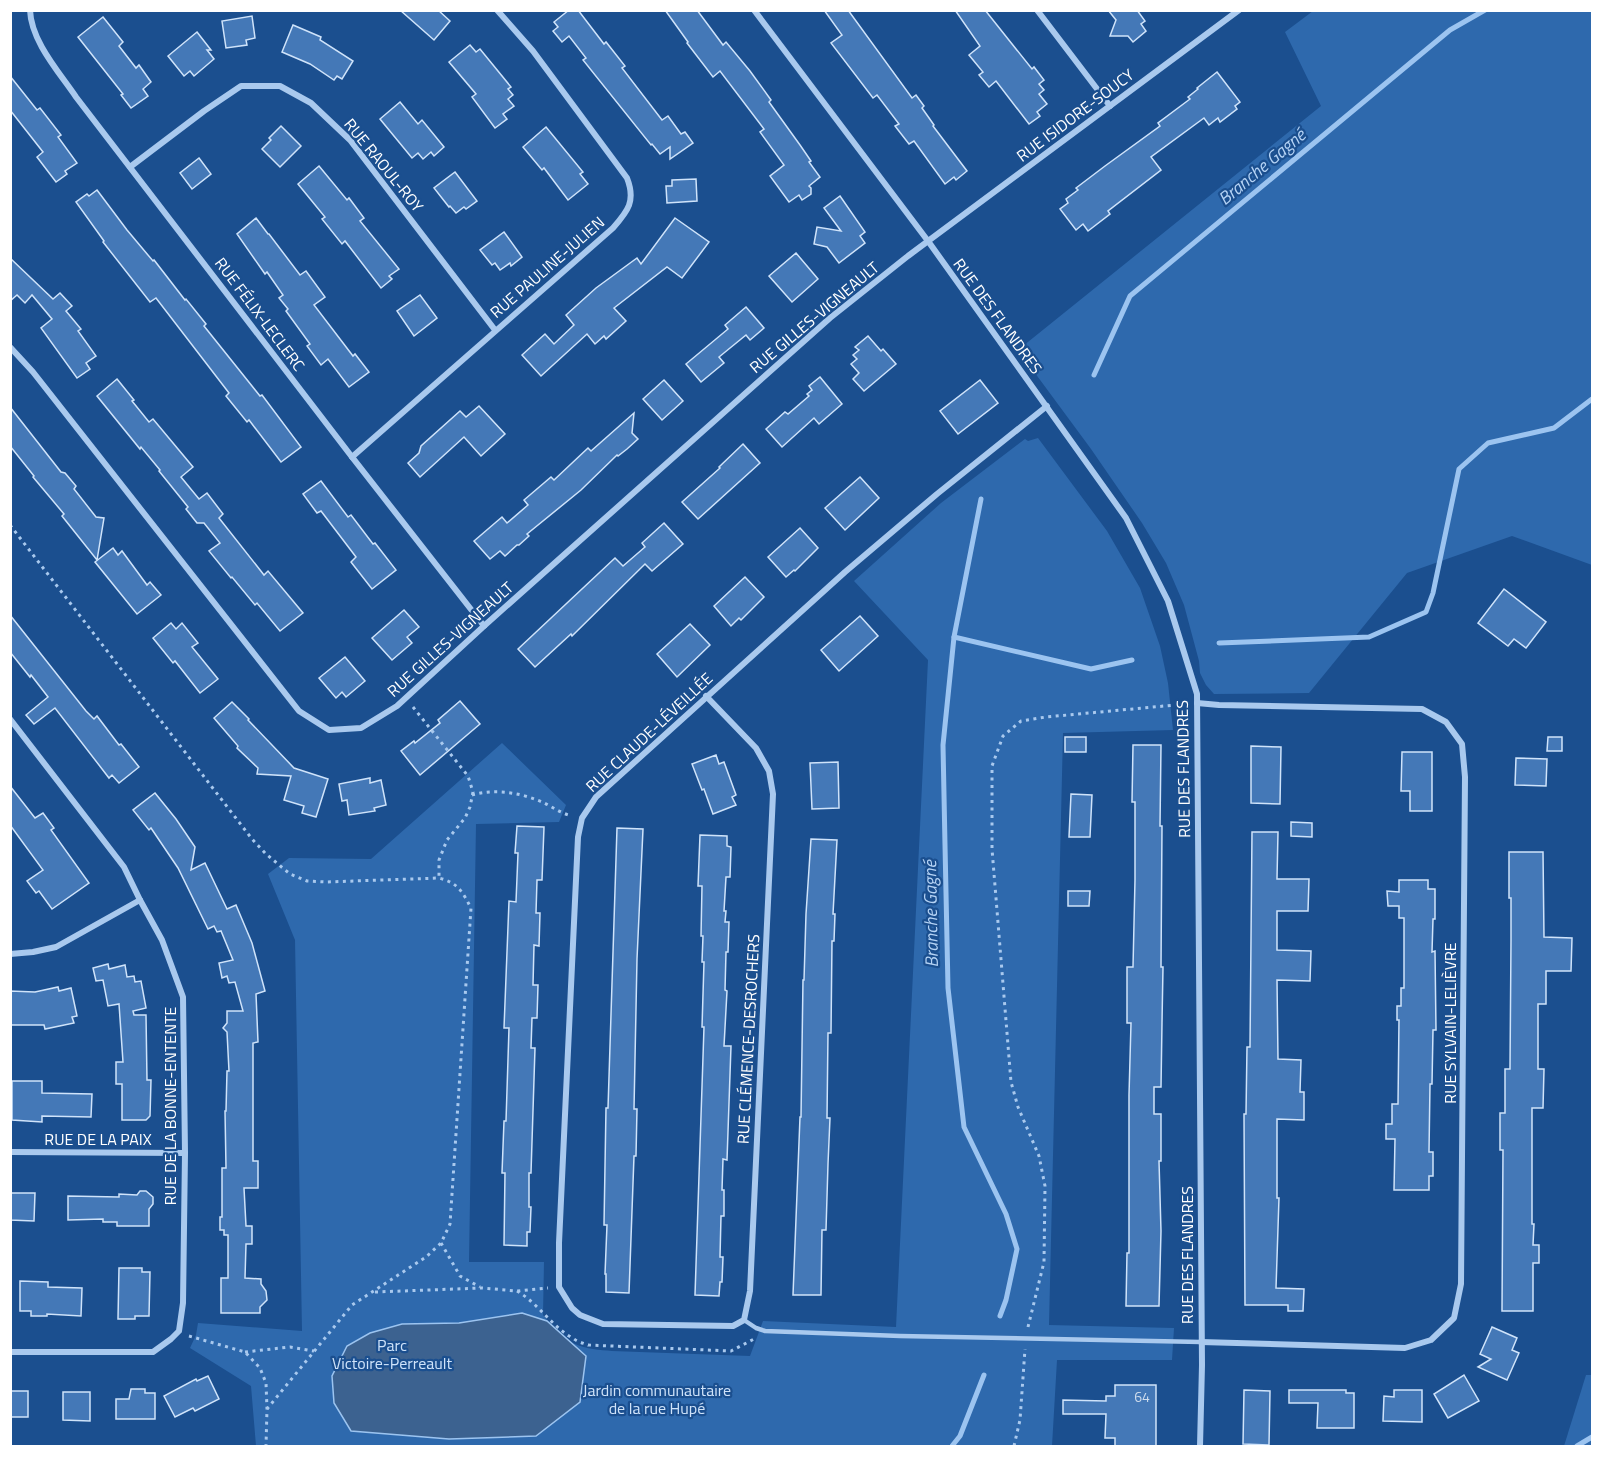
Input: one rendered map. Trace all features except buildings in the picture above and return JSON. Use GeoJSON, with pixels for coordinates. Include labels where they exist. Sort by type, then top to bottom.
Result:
{"type":"FeatureCollection","features":[{"type":"Feature","properties":{"kind":"street","name":"RUE FÉLIX-LECLERC"},"geometry":{"type":"LineString","coordinates":[[30,10],[31,22],[40,44],[76,97],[484,626]]}},
{"type":"Feature","properties":{"kind":"street","name":"RUE PAULINE-JULIEN"},"geometry":{"type":"LineString","coordinates":[[352,457],[613,228],[630,203],[632,191],[627,178],[533,51],[497,10]]}},
{"type":"Feature","properties":{"kind":"street","name":"RUE DES FLANDRES"},"geometry":{"type":"LineString","coordinates":[[754,10],[928,241],[1126,518],[1168,601],[1197,694],[1200,1446]]}},
{"type":"Feature","properties":{"kind":"street"},"geometry":{"type":"LineString","coordinates":[[1037,10],[1110,106]]}},
{"type":"Feature","properties":{"kind":"street","name":"RUE ISIDORE-SOUCY"},"geometry":{"type":"LineString","coordinates":[[928,241],[1239,10]]}},
{"type":"Feature","properties":{"kind":"street","name":"RUE RAOUL-ROY"},"geometry":{"type":"LineString","coordinates":[[130,167],[241,86],[280,86],[311,104],[350,140],[495,330]]}},
{"type":"Feature","properties":{"kind":"street","name":"RUE GILLES-VIGNEAULT"},"geometry":{"type":"LineString","coordinates":[[10,347],[33,372],[298,711],[329,730],[360,728],[397,706],[830,318],[928,241]]}},
{"type":"Feature","properties":{"kind":"street","name":"RUE CLAUDE-LÉVEILLÉE"},"geometry":{"type":"LineString","coordinates":[[559,1287],[559,1243],[578,837],[582,818],[596,797],[844,572],[1047,406]]}},
{"type":"Feature","properties":{"kind":"street","name":"RUE CLÉMENCE-DESROCHERS"},"geometry":{"type":"LineString","coordinates":[[706,696],[756,748],[769,771],[773,794],[750,1291],[744,1320]]}},
{"type":"Feature","properties":{"kind":"street","name":"RUE SYLVAIN-LELIÈVRE"},"geometry":{"type":"LineString","coordinates":[[1197,703],[1422,709],[1446,722],[1462,744],[1465,777],[1461,1284],[1454,1318],[1431,1340],[1405,1348],[1201,1342]]}},
{"type":"Feature","properties":{"kind":"street","name":"RUE DE LA BONNE-ENTENTE"},"geometry":{"type":"LineString","coordinates":[[10,719],[124,867],[162,940],[183,997],[183,1303],[179,1331]]}},
{"type":"Feature","properties":{"kind":"street"},"geometry":{"type":"LineString","coordinates":[[10,954],[33,952],[56,946],[140,900]]}},
{"type":"Feature","properties":{"kind":"street","name":"RUE DE LA PAIX"},"geometry":{"type":"LineString","coordinates":[[10,1152],[184,1153]]}},
{"type":"Feature","properties":{"kind":"street"},"geometry":{"type":"LineString","coordinates":[[559,1287],[572,1308],[580,1315],[603,1324],[733,1326],[744,1320]]}},
{"type":"Feature","properties":{"kind":"street"},"geometry":{"type":"LineString","coordinates":[[10,1352],[153,1352],[179,1331]]}},
{"type":"Feature","properties":{"kind":"lane"},"geometry":{"type":"LineString","coordinates":[[744,1320],[765,1331],[1201,1342]]}},
{"type":"Feature","properties":{"kind":"path"},"geometry":{"type":"LineString","coordinates":[[10,525],[252,839],[290,874],[307,881],[327,882],[439,878],[451,881],[462,891],[471,908],[450,1224],[441,1243],[426,1257],[352,1305],[267,1409]]}},
{"type":"Feature","properties":{"kind":"path"},"geometry":{"type":"LineString","coordinates":[[406,698],[468,776],[473,792],[465,818],[447,840],[443,850],[439,878]]}},
{"type":"Feature","properties":{"kind":"path"},"geometry":{"type":"LineString","coordinates":[[1014,1446],[1020,1420],[1025,1339],[1044,1262],[1045,1186],[1039,1156],[1018,1107],[1011,1082],[992,849],[992,766],[1003,736],[1022,721],[1197,703]]}},
{"type":"Feature","properties":{"kind":"path"},"geometry":{"type":"LineString","coordinates":[[472,795],[483,792],[514,794],[538,800],[566,814],[582,818]]}},
{"type":"Feature","properties":{"kind":"path"},"geometry":{"type":"LineString","coordinates":[[441,1243],[460,1276],[482,1288]]}},
{"type":"Feature","properties":{"kind":"path"},"geometry":{"type":"LineString","coordinates":[[373,1292],[482,1288],[518,1291],[559,1287]]}},
{"type":"Feature","properties":{"kind":"path"},"geometry":{"type":"LineString","coordinates":[[179,1331],[193,1338],[245,1352],[290,1347],[314,1351]]}},
{"type":"Feature","properties":{"kind":"path"},"geometry":{"type":"LineString","coordinates":[[245,1352],[260,1368],[266,1383],[266,1446]]}},
{"type":"Feature","properties":{"kind":"green space"},"geometry":{"type":"Polygon","coordinates":[[[1313,11],[1592,11],[1592,565],[1512,536],[1407,573],[1309,693],[1214,694],[1200,673],[1184,605],[1166,563],[1142,523],[1091,449],[1018,350],[1321,106],[1285,32],[1313,11]]]}},
{"type":"Feature","properties":{"kind":"green space"},"geometry":{"type":"Polygon","coordinates":[[[1038,438],[1107,531],[1140,588],[1160,646],[1168,683],[1173,730],[1063,733],[1049,1325],[1174,1328],[1172,1360],[1057,1360],[1052,1446],[256,1446],[251,1386],[190,1348],[198,1323],[302,1331],[295,940],[268,874],[289,858],[371,859],[502,743],[566,805],[559,822],[476,824],[469,1262],[544,1262],[543,1315],[571,1342],[593,1349],[750,1356],[763,1321],[896,1327],[928,660],[854,581],[941,503],[1025,439],[1028,441],[1038,438]]]}},
{"type":"Feature","properties":{"kind":"green space"},"geometry":{"type":"Polygon","coordinates":[[[1586,1375],[1592,1375],[1592,1446],[1564,1446],[1586,1375]]]}},
{"type":"Feature","properties":{"kind":"shaded area"},"geometry":{"type":"Polygon","coordinates":[[[522,1313],[547,1321],[586,1356],[580,1402],[536,1436],[449,1439],[351,1431],[334,1403],[332,1376],[347,1346],[370,1333],[402,1324],[459,1323],[522,1313]]]}},
{"type":"Feature","properties":{"kind":"waterway","name":"Branche Gagné"},"geometry":{"type":"LineString","coordinates":[[1094,375],[1130,296],[1450,30],[1485,10]]}},
{"type":"Feature","properties":{"kind":"waterway"},"geometry":{"type":"LineString","coordinates":[[1219,643],[1369,637],[1426,612],[1433,593],[1459,469],[1488,443],[1554,428],[1592,399]]}},
{"type":"Feature","properties":{"kind":"waterway","name":"Branche Gagné"},"geometry":{"type":"LineString","coordinates":[[981,499],[954,637],[943,745],[948,988],[964,1127],[1006,1214],[1017,1249],[1006,1300],[1000,1316]]}},
{"type":"Feature","properties":{"kind":"waterway"},"geometry":{"type":"LineString","coordinates":[[954,637],[1091,669],[1132,660]]}},
{"type":"Feature","properties":{"kind":"waterway","name":"Branche Gagné"},"geometry":{"type":"LineString","coordinates":[[952,1446],[960,1436],[984,1375]]}},
{"type":"Feature","properties":{"kind":"waterway"},"geometry":{"type":"LineString","coordinates":[[1577,1446],[1592,1437]]}},
{"type":"Feature","properties":{"kind":"park label","name":"Parc Victoire-Perreault"},"geometry":{"type":"Point","coordinates":[392,1354]}},
{"type":"Feature","properties":{"kind":"park label","name":"Jardin communautaire de la rue Hupé"},"geometry":{"type":"Point","coordinates":[657,1399]}}]}
